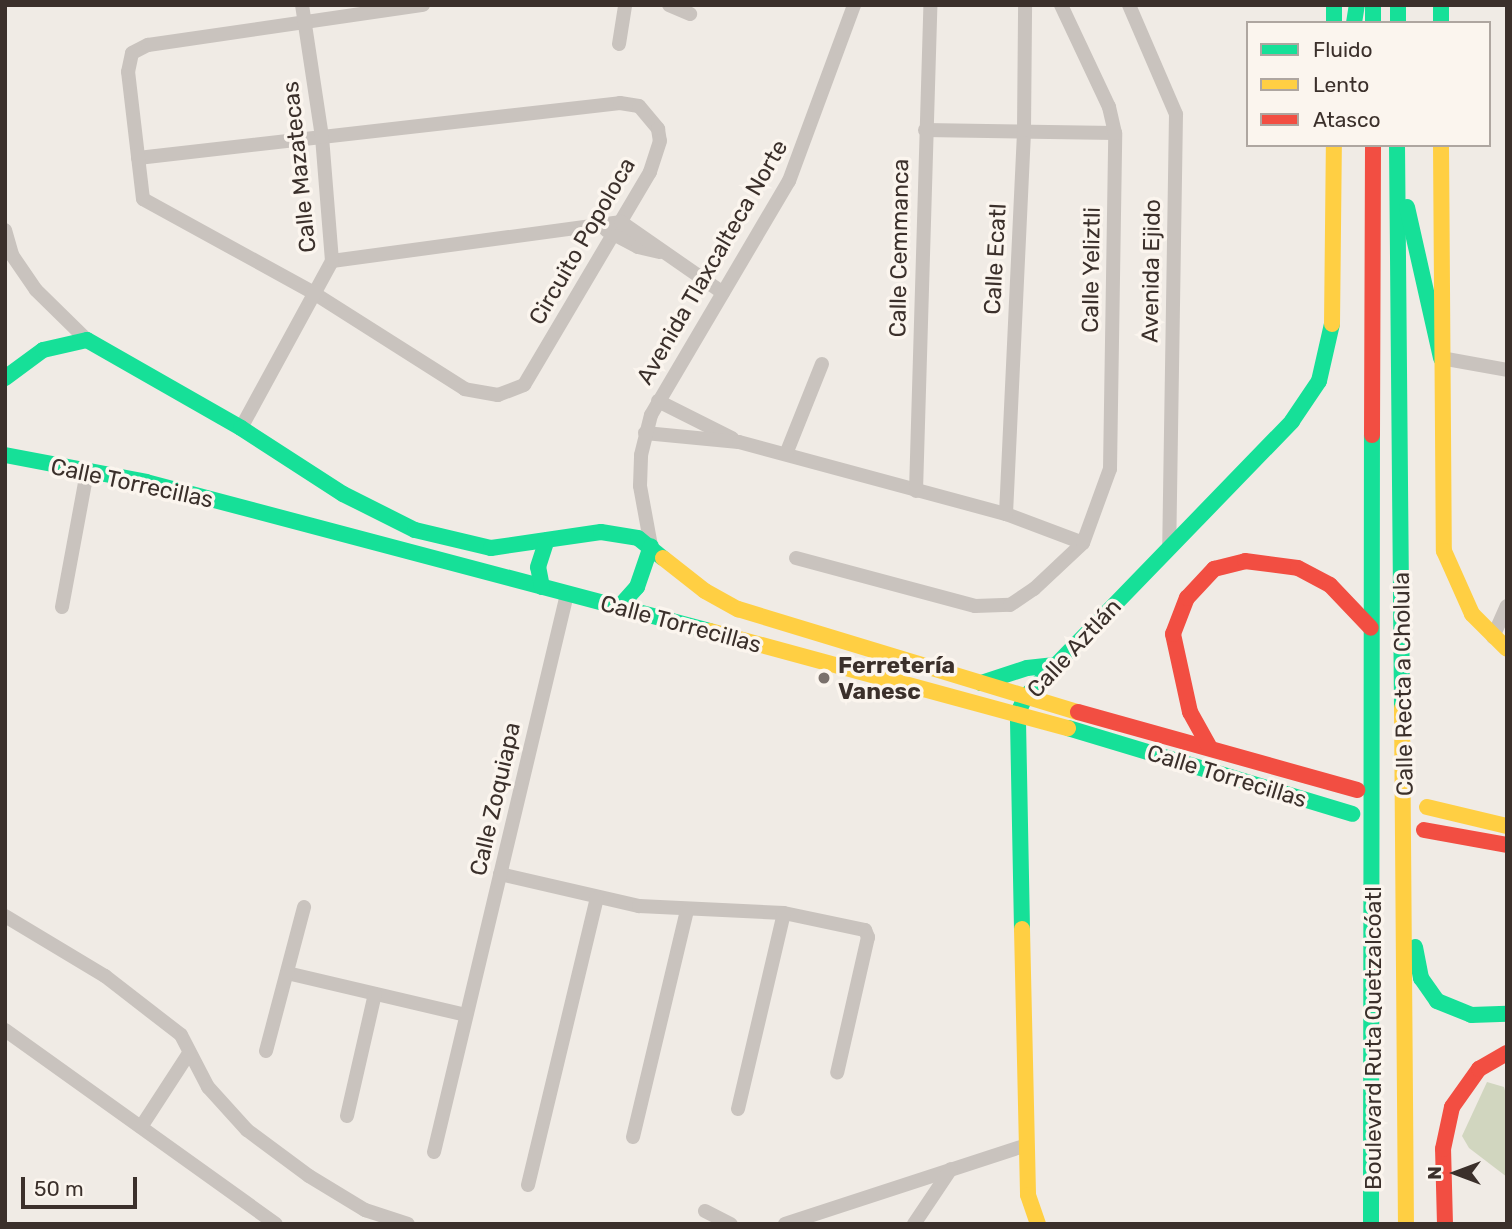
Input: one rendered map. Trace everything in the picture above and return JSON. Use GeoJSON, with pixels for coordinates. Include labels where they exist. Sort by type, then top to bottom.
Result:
{"type":"FeatureCollection","features":[{"type":"Feature","properties":{"kind":"main road","name":"Calle Aztlán"},"geometry":{"type":"LineString","coordinates":[[1032,1221],[1026,1145],[1018,713],[1025,697],[1292,421],[1319,381],[1332,327],[1334,147]]}},
{"type":"Feature","properties":{"kind":"main road","name":"Calle Recta a Cholula"},"geometry":{"type":"LineString","coordinates":[[1373,147],[1371,628],[1374,852]]}},
{"type":"Feature","properties":{"kind":"main road","name":"Calle Recta a Cholula"},"geometry":{"type":"LineString","coordinates":[[1397,147],[1406,1224]]}},
{"type":"Feature","properties":{"kind":"main road","name":"Calle Recta a Cholula"},"geometry":{"type":"LineString","coordinates":[[1441,147],[1444,551],[1472,614],[1507,649]]}},
{"type":"Feature","properties":{"kind":"main road"},"geometry":{"type":"LineString","coordinates":[[1397,164],[1441,358]]}},
{"type":"Feature","properties":{"kind":"main road"},"geometry":{"type":"LineString","coordinates":[[5,378],[43,350],[87,340]]}},
{"type":"Feature","properties":{"kind":"main road","name":"Calle Torrecillas"},"geometry":{"type":"LineString","coordinates":[[87,340],[241,428],[343,494],[415,530],[491,548],[619,533],[651,545],[705,591],[738,609],[1025,697],[1357,790]]}},
{"type":"Feature","properties":{"kind":"main road","name":"Calle Torrecillas"},"geometry":{"type":"LineString","coordinates":[[5,455],[146,482],[1018,713],[1352,814]]}},
{"type":"Feature","properties":{"kind":"main road"},"geometry":{"type":"LineString","coordinates":[[542,587],[538,567],[547,540]]}},
{"type":"Feature","properties":{"kind":"main road"},"geometry":{"type":"LineString","coordinates":[[619,607],[637,587],[651,545]]}},
{"type":"Feature","properties":{"kind":"main road"},"geometry":{"type":"LineString","coordinates":[[1210,748],[1190,712],[1172,634],[1187,598],[1214,569],[1245,561],[1298,568],[1330,585],[1371,628]]}},
{"type":"Feature","properties":{"kind":"main road"},"geometry":{"type":"LineString","coordinates":[[981,683],[1027,668],[1055,666]]}},
{"type":"Feature","properties":{"kind":"main road"},"geometry":{"type":"LineString","coordinates":[[1427,807],[1507,826]]}},
{"type":"Feature","properties":{"kind":"main road"},"geometry":{"type":"LineString","coordinates":[[1424,830],[1507,845]]}},
{"type":"Feature","properties":{"kind":"main road","name":"Boulevard Ruta Quetzalcóatl"},"geometry":{"type":"LineString","coordinates":[[1371,1224],[1374,852]]}},
{"type":"Feature","properties":{"kind":"main road"},"geometry":{"type":"LineString","coordinates":[[1405,896],[1422,978],[1437,1001],[1471,1015],[1507,1014]]}},
{"type":"Feature","properties":{"kind":"main road"},"geometry":{"type":"LineString","coordinates":[[1445,1224],[1443,1149],[1452,1107],[1479,1069],[1507,1053]]}},
{"type":"Feature","properties":{"kind":"street","name":"Calle Mazatecas"},"geometry":{"type":"LineString","coordinates":[[241,428],[332,261],[322,137],[302,5]]}},
{"type":"Feature","properties":{"kind":"street"},"geometry":{"type":"LineString","coordinates":[[138,158],[128,72],[132,53],[148,45],[423,5]]}},
{"type":"Feature","properties":{"kind":"street"},"geometry":{"type":"LineString","coordinates":[[619,44],[625,5]]}},
{"type":"Feature","properties":{"kind":"street"},"geometry":{"type":"LineString","coordinates":[[669,5],[690,14]]}},
{"type":"Feature","properties":{"kind":"street","name":"Avenida Tlaxcalteca Norte"},"geometry":{"type":"LineString","coordinates":[[651,545],[640,486],[645,433],[658,401],[803,152],[854,5]]}},
{"type":"Feature","properties":{"kind":"street","name":"Calle Cemmanca"},"geometry":{"type":"LineString","coordinates":[[916,491],[930,5]]}},
{"type":"Feature","properties":{"kind":"street","name":"Calle Ecatl"},"geometry":{"type":"LineString","coordinates":[[1006,514],[1024,130],[1025,5]]}},
{"type":"Feature","properties":{"kind":"street","name":"Calle Yeliztli"},"geometry":{"type":"LineString","coordinates":[[1061,5],[1110,107],[1115,133],[1111,469],[1083,543]]}},
{"type":"Feature","properties":{"kind":"street","name":"Avenida Ejido"},"geometry":{"type":"LineString","coordinates":[[1129,5],[1176,114],[1169,548]]}},
{"type":"Feature","properties":{"kind":"street","name":"Circuito Popoloca"},"geometry":{"type":"LineString","coordinates":[[629,103],[653,119],[660,141],[650,172],[524,385],[510,392],[465,389],[314,293],[143,199],[138,158],[629,103]]}},
{"type":"Feature","properties":{"kind":"street"},"geometry":{"type":"LineString","coordinates":[[925,130],[1115,133]]}},
{"type":"Feature","properties":{"kind":"street"},"geometry":{"type":"LineString","coordinates":[[332,261],[596,224],[645,236],[659,252],[723,293]]}},
{"type":"Feature","properties":{"kind":"street"},"geometry":{"type":"LineString","coordinates":[[5,230],[12,255],[36,290],[87,340]]}},
{"type":"Feature","properties":{"kind":"street"},"geometry":{"type":"LineString","coordinates":[[1441,358],[1507,370]]}},
{"type":"Feature","properties":{"kind":"street"},"geometry":{"type":"LineString","coordinates":[[786,454],[822,364]]}},
{"type":"Feature","properties":{"kind":"street"},"geometry":{"type":"LineString","coordinates":[[658,401],[740,442]]}},
{"type":"Feature","properties":{"kind":"street"},"geometry":{"type":"LineString","coordinates":[[645,433],[740,442],[1006,514],[1083,543],[1034,589],[1010,604],[975,606],[796,558]]}},
{"type":"Feature","properties":{"kind":"street"},"geometry":{"type":"LineString","coordinates":[[62,607],[87,472]]}},
{"type":"Feature","properties":{"kind":"street","name":"Calle Zoquiapa"},"geometry":{"type":"LineString","coordinates":[[434,1152],[567,594]]}},
{"type":"Feature","properties":{"kind":"street"},"geometry":{"type":"LineString","coordinates":[[1493,637],[1507,606]]}},
{"type":"Feature","properties":{"kind":"street"},"geometry":{"type":"LineString","coordinates":[[500,874],[597,898],[687,911],[784,913],[858,925],[869,937],[837,1073]]}},
{"type":"Feature","properties":{"kind":"street"},"geometry":{"type":"LineString","coordinates":[[528,1185],[597,898]]}},
{"type":"Feature","properties":{"kind":"street"},"geometry":{"type":"LineString","coordinates":[[266,1052],[304,906]]}},
{"type":"Feature","properties":{"kind":"street"},"geometry":{"type":"LineString","coordinates":[[633,1137],[687,911]]}},
{"type":"Feature","properties":{"kind":"street"},"geometry":{"type":"LineString","coordinates":[[738,1109],[784,913]]}},
{"type":"Feature","properties":{"kind":"street"},"geometry":{"type":"LineString","coordinates":[[5,916],[105,975],[181,1035],[208,1087],[247,1130],[309,1176],[365,1210],[408,1224]]}},
{"type":"Feature","properties":{"kind":"street"},"geometry":{"type":"LineString","coordinates":[[286,973],[466,1015]]}},
{"type":"Feature","properties":{"kind":"street"},"geometry":{"type":"LineString","coordinates":[[347,1116],[375,994]]}},
{"type":"Feature","properties":{"kind":"street"},"geometry":{"type":"LineString","coordinates":[[5,1030],[276,1224]]}},
{"type":"Feature","properties":{"kind":"street"},"geometry":{"type":"LineString","coordinates":[[141,1126],[189,1053]]}},
{"type":"Feature","properties":{"kind":"street"},"geometry":{"type":"LineString","coordinates":[[785,1224],[1026,1145]]}},
{"type":"Feature","properties":{"kind":"street"},"geometry":{"type":"LineString","coordinates":[[914,1224],[951,1170]]}},
{"type":"Feature","properties":{"kind":"street"},"geometry":{"type":"LineString","coordinates":[[705,1210],[731,1224]]}},
{"type":"Feature","properties":{"kind":"green space"},"geometry":{"type":"Polygon","coordinates":[[[1487,1082],[1504,1087],[1507,1098],[1507,1177],[1469,1148],[1462,1136],[1487,1082]]]}},
{"type":"Feature","properties":{"kind":"traffic: fast"},"geometry":{"type":"LineString","coordinates":[[1334,5],[1334,21]]}},
{"type":"Feature","properties":{"kind":"traffic: fast"},"geometry":{"type":"LineString","coordinates":[[1354,21],[1357,5]]}},
{"type":"Feature","properties":{"kind":"traffic: fast"},"geometry":{"type":"LineString","coordinates":[[1373,5],[1373,21]]}},
{"type":"Feature","properties":{"kind":"traffic: fast"},"geometry":{"type":"LineString","coordinates":[[1398,5],[1398,21]]}},
{"type":"Feature","properties":{"kind":"traffic: fast"},"geometry":{"type":"LineString","coordinates":[[1441,5],[1441,21]]}},
{"type":"Feature","properties":{"kind":"traffic: fast"},"geometry":{"type":"LineString","coordinates":[[1397,147],[1402,708]]}},
{"type":"Feature","properties":{"kind":"traffic: fast"},"geometry":{"type":"LineString","coordinates":[[1407,207],[1441,358]]}},
{"type":"Feature","properties":{"kind":"traffic: fast"},"geometry":{"type":"LineString","coordinates":[[1022,929],[1018,713],[1025,697],[1292,421],[1319,381],[1332,324]]}},
{"type":"Feature","properties":{"kind":"traffic: fast"},"geometry":{"type":"LineString","coordinates":[[5,378],[43,350],[87,340],[241,428],[343,494],[415,530],[491,548],[601,532],[638,538],[663,558]]}},
{"type":"Feature","properties":{"kind":"traffic: fast"},"geometry":{"type":"LineString","coordinates":[[1371,1224],[1372,435]]}},
{"type":"Feature","properties":{"kind":"traffic: fast"},"geometry":{"type":"LineString","coordinates":[[5,455],[146,482],[710,631]]}},
{"type":"Feature","properties":{"kind":"traffic: fast"},"geometry":{"type":"LineString","coordinates":[[542,587],[538,567],[547,540]]}},
{"type":"Feature","properties":{"kind":"traffic: fast"},"geometry":{"type":"LineString","coordinates":[[619,607],[637,587],[651,546]]}},
{"type":"Feature","properties":{"kind":"traffic: fast"},"geometry":{"type":"LineString","coordinates":[[981,683],[1027,668],[1055,665]]}},
{"type":"Feature","properties":{"kind":"traffic: fast"},"geometry":{"type":"LineString","coordinates":[[1068,728],[1352,814]]}},
{"type":"Feature","properties":{"kind":"traffic: fast"},"geometry":{"type":"LineString","coordinates":[[1415,947],[1421,978],[1437,1001],[1471,1015],[1507,1014]]}},
{"type":"Feature","properties":{"kind":"traffic: slow"},"geometry":{"type":"LineString","coordinates":[[1332,324],[1334,147]]}},
{"type":"Feature","properties":{"kind":"traffic: slow"},"geometry":{"type":"LineString","coordinates":[[1441,147],[1444,551],[1472,614],[1507,649]]}},
{"type":"Feature","properties":{"kind":"traffic: slow"},"geometry":{"type":"LineString","coordinates":[[663,558],[705,591],[738,609],[1078,712]]}},
{"type":"Feature","properties":{"kind":"traffic: slow"},"geometry":{"type":"LineString","coordinates":[[710,631],[1068,728]]}},
{"type":"Feature","properties":{"kind":"traffic: slow"},"geometry":{"type":"LineString","coordinates":[[1402,708],[1406,1224]]}},
{"type":"Feature","properties":{"kind":"traffic: slow"},"geometry":{"type":"LineString","coordinates":[[1427,807],[1507,826]]}},
{"type":"Feature","properties":{"kind":"traffic: slow"},"geometry":{"type":"LineString","coordinates":[[1022,929],[1028,1195],[1038,1224]]}},
{"type":"Feature","properties":{"kind":"traffic: jam"},"geometry":{"type":"LineString","coordinates":[[1372,435],[1373,147]]}},
{"type":"Feature","properties":{"kind":"traffic: jam"},"geometry":{"type":"LineString","coordinates":[[1210,748],[1190,712],[1173,634],[1187,598],[1214,569],[1245,561],[1298,568],[1330,585],[1371,628]]}},
{"type":"Feature","properties":{"kind":"traffic: jam"},"geometry":{"type":"LineString","coordinates":[[1078,712],[1357,790]]}},
{"type":"Feature","properties":{"kind":"traffic: jam"},"geometry":{"type":"LineString","coordinates":[[1424,830],[1507,845]]}},
{"type":"Feature","properties":{"kind":"traffic: jam"},"geometry":{"type":"LineString","coordinates":[[1445,1224],[1443,1149],[1452,1107],[1479,1069],[1507,1053]]}},
{"type":"Feature","properties":{"kind":"place","name":"Ferretería Vanesc"},"geometry":{"type":"Point","coordinates":[824,678]}}]}
